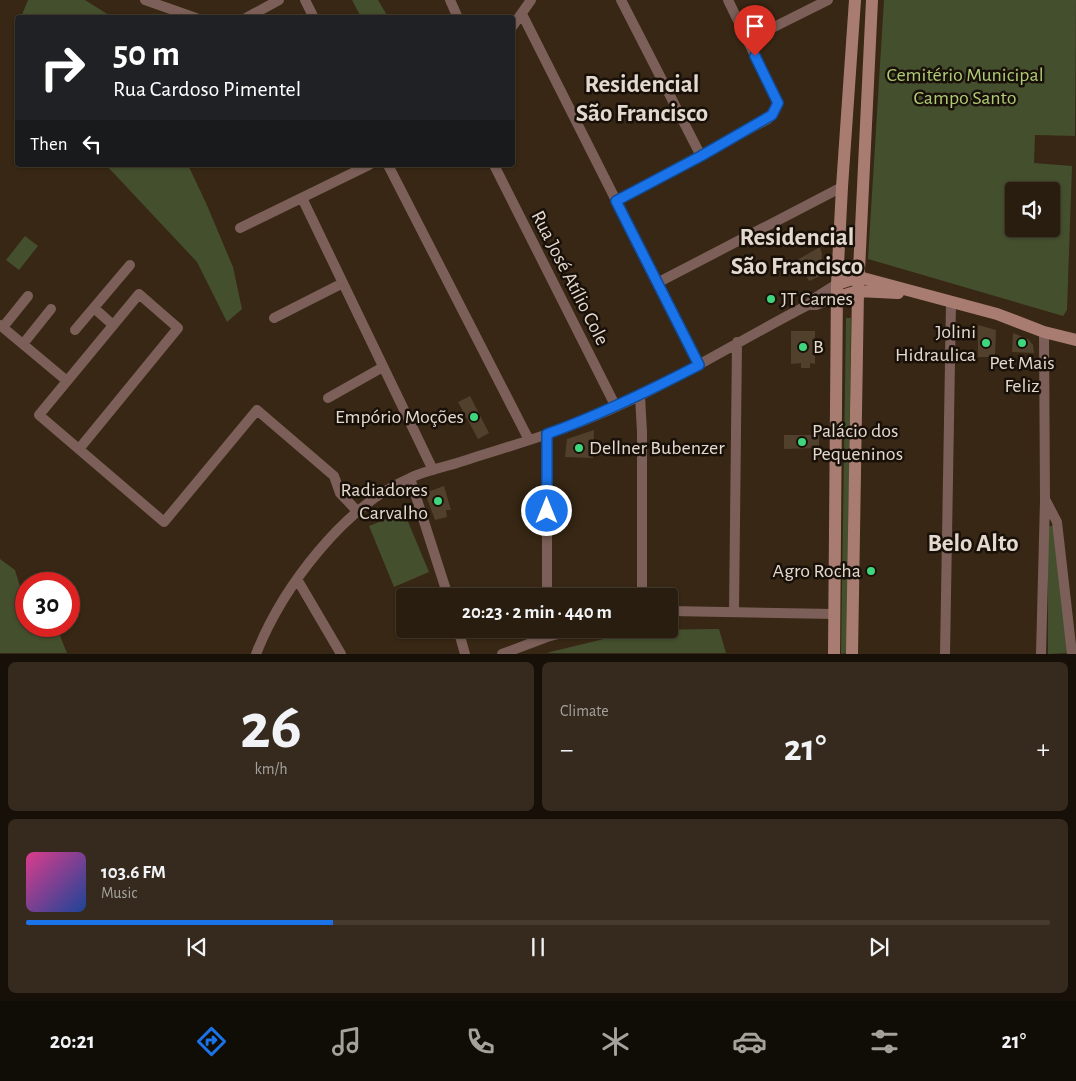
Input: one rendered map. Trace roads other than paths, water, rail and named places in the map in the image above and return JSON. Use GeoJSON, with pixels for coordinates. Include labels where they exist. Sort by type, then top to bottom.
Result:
{"type":"FeatureCollection","features":[{"type":"Feature","properties":{"kind":"main road"},"geometry":{"type":"LineString","coordinates":[[834,654],[837,284],[855,0]]}},
{"type":"Feature","properties":{"kind":"main road"},"geometry":{"type":"LineString","coordinates":[[852,654],[858,277],[872,0]]}},
{"type":"Feature","properties":{"kind":"main road"},"geometry":{"type":"LineString","coordinates":[[837,284],[858,277],[996,314],[1044,332],[1076,340]]}},
{"type":"Feature","properties":{"kind":"main road"},"geometry":{"type":"LineString","coordinates":[[838,297],[858,291],[896,293],[908,291]]}},
{"type":"Feature","properties":{"kind":"street"},"geometry":{"type":"LineString","coordinates":[[145,0],[188,15]]}},
{"type":"Feature","properties":{"kind":"street"},"geometry":{"type":"LineString","coordinates":[[252,15],[279,0]]}},
{"type":"Feature","properties":{"kind":"street"},"geometry":{"type":"LineString","coordinates":[[305,0],[312,15]]}},
{"type":"Feature","properties":{"kind":"street"},"geometry":{"type":"LineString","coordinates":[[450,0],[457,15]]}},
{"type":"Feature","properties":{"kind":"street"},"geometry":{"type":"LineString","coordinates":[[515,23],[531,0]]}},
{"type":"Feature","properties":{"kind":"street"},"geometry":{"type":"LineString","coordinates":[[621,0],[701,156]]}},
{"type":"Feature","properties":{"kind":"street"},"geometry":{"type":"LineString","coordinates":[[616,201],[768,119],[776,109],[778,103],[728,0]]}},
{"type":"Feature","properties":{"kind":"street"},"geometry":{"type":"LineString","coordinates":[[748,40],[828,0]]}},
{"type":"Feature","properties":{"kind":"street"},"geometry":{"type":"LineString","coordinates":[[522,14],[699,365]]}},
{"type":"Feature","properties":{"kind":"street"},"geometry":{"type":"LineString","coordinates":[[240,228],[365,167]]}},
{"type":"Feature","properties":{"kind":"street"},"geometry":{"type":"LineString","coordinates":[[389,167],[529,440]]}},
{"type":"Feature","properties":{"kind":"street","name":"Rua José Atílio Cole"},"geometry":{"type":"LineString","coordinates":[[495,167],[616,407]]}},
{"type":"Feature","properties":{"kind":"street"},"geometry":{"type":"LineString","coordinates":[[657,283],[842,187]]}},
{"type":"Feature","properties":{"kind":"street"},"geometry":{"type":"LineString","coordinates":[[302,198],[433,470]]}},
{"type":"Feature","properties":{"kind":"street"},"geometry":{"type":"LineString","coordinates":[[75,330],[130,266]]}},
{"type":"Feature","properties":{"kind":"street"},"geometry":{"type":"LineString","coordinates":[[274,318],[343,283]]}},
{"type":"Feature","properties":{"kind":"street"},"geometry":{"type":"LineString","coordinates":[[256,654],[269,624],[297,578],[357,511],[372,500],[410,478],[592,418],[640,396],[808,305],[813,299],[837,284]]}},
{"type":"Feature","properties":{"kind":"street"},"geometry":{"type":"LineString","coordinates":[[79,448],[178,328],[139,294],[39,414],[164,522],[257,410],[334,476],[340,493],[357,511]]}},
{"type":"Feature","properties":{"kind":"street"},"geometry":{"type":"LineString","coordinates":[[28,296],[1,326],[67,381]]}},
{"type":"Feature","properties":{"kind":"street"},"geometry":{"type":"LineString","coordinates":[[808,305],[816,305],[838,297]]}},
{"type":"Feature","properties":{"kind":"street"},"geometry":{"type":"LineString","coordinates":[[945,654],[950,303]]}},
{"type":"Feature","properties":{"kind":"street"},"geometry":{"type":"LineString","coordinates":[[94,308],[113,325]]}},
{"type":"Feature","properties":{"kind":"street"},"geometry":{"type":"LineString","coordinates":[[23,344],[51,309]]}},
{"type":"Feature","properties":{"kind":"street"},"geometry":{"type":"LineString","coordinates":[[1041,654],[1045,500],[1044,332]]}},
{"type":"Feature","properties":{"kind":"street"},"geometry":{"type":"LineString","coordinates":[[734,612],[737,342]]}},
{"type":"Feature","properties":{"kind":"street"},"geometry":{"type":"LineString","coordinates":[[328,398],[383,367]]}},
{"type":"Feature","properties":{"kind":"street"},"geometry":{"type":"LineString","coordinates":[[640,396],[642,432],[642,588]]}},
{"type":"Feature","properties":{"kind":"street"},"geometry":{"type":"LineString","coordinates":[[547,434],[547,588]]}},
{"type":"Feature","properties":{"kind":"street"},"geometry":{"type":"LineString","coordinates":[[410,478],[445,588]]}},
{"type":"Feature","properties":{"kind":"street"},"geometry":{"type":"LineString","coordinates":[[1045,500],[1057,522],[1072,654]]}},
{"type":"Feature","properties":{"kind":"street"},"geometry":{"type":"LineString","coordinates":[[297,578],[340,654]]}},
{"type":"Feature","properties":{"kind":"street"},"geometry":{"type":"LineString","coordinates":[[678,611],[834,614]]}},
{"type":"Feature","properties":{"kind":"street"},"geometry":{"type":"LineString","coordinates":[[461,638],[465,654]]}},
{"type":"Feature","properties":{"kind":"street"},"geometry":{"type":"LineString","coordinates":[[502,654],[536,638]]}},
{"type":"Feature","properties":{"kind":"place","name":"JT Carnes"},"geometry":{"type":"Point","coordinates":[771,299]}},
{"type":"Feature","properties":{"kind":"place","name":"Jolini Hidraulica"},"geometry":{"type":"Point","coordinates":[986,343]}},
{"type":"Feature","properties":{"kind":"place","name":"Pet Mais Feliz"},"geometry":{"type":"Point","coordinates":[1022,343]}},
{"type":"Feature","properties":{"kind":"place","name":"B"},"geometry":{"type":"Point","coordinates":[803,347]}},
{"type":"Feature","properties":{"kind":"place","name":"Empório Moções"},"geometry":{"type":"Point","coordinates":[474,417]}},
{"type":"Feature","properties":{"kind":"place","name":"Palácio dos Pequeninos"},"geometry":{"type":"Point","coordinates":[802,442]}},
{"type":"Feature","properties":{"kind":"place","name":"Dellner Bubenzer"},"geometry":{"type":"Point","coordinates":[579,448]}},
{"type":"Feature","properties":{"kind":"place","name":"Radiadores Carvalho"},"geometry":{"type":"Point","coordinates":[438,501]}},
{"type":"Feature","properties":{"kind":"place","name":"Agro Rocha"},"geometry":{"type":"Point","coordinates":[871,571]}},
{"type":"Feature","properties":{"kind":"district","name":"Residencial São Francisco"},"geometry":{"type":"Point","coordinates":[642,98]}},
{"type":"Feature","properties":{"kind":"district","name":"Residencial São Francisco"},"geometry":{"type":"Point","coordinates":[797,252]}},
{"type":"Feature","properties":{"kind":"district","name":"Belo Alto"},"geometry":{"type":"Point","coordinates":[973,543]}},
{"type":"Feature","properties":{"kind":"park label","name":"Cemitério Municipal Campo Santo"},"geometry":{"type":"Point","coordinates":[965,86]}}]}
